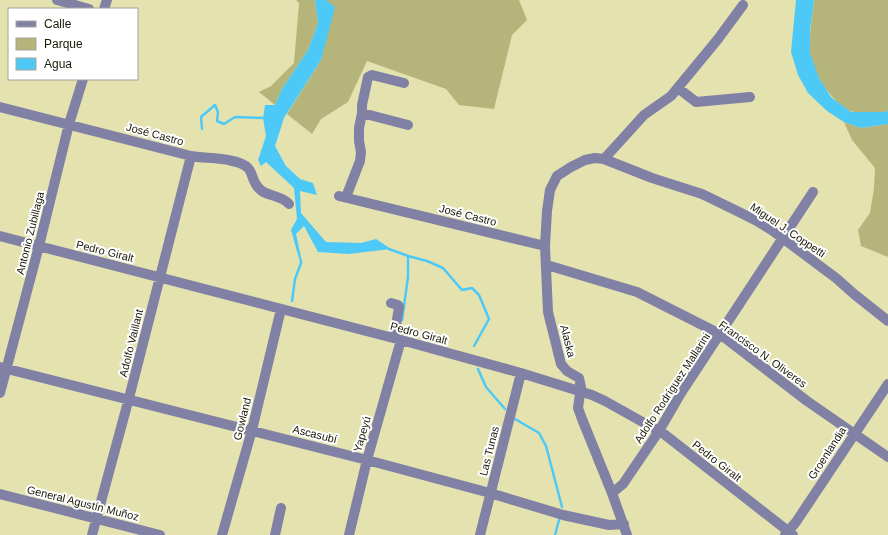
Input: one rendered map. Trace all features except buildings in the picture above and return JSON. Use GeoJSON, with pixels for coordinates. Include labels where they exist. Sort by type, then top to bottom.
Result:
{"type":"FeatureCollection","features":[{"type":"Feature","properties":{"kind":"street"},"geometry":{"type":"LineString","coordinates":[[57,0],[85,8]]}},
{"type":"Feature","properties":{"kind":"street"},"geometry":{"type":"LineString","coordinates":[[604,160],[644,115],[671,96],[714,44],[743,5]]}},
{"type":"Feature","properties":{"kind":"street"},"geometry":{"type":"LineString","coordinates":[[404,83],[372,75],[368,78],[362,105],[362,113],[408,125]]}},
{"type":"Feature","properties":{"kind":"street","name":"Antonio Zubillaga"},"geometry":{"type":"LineString","coordinates":[[0,393],[3,368],[39,246],[69,124],[83,80]]}},
{"type":"Feature","properties":{"kind":"street"},"geometry":{"type":"LineString","coordinates":[[678,88],[696,102],[750,97]]}},
{"type":"Feature","properties":{"kind":"street","name":"José Castro"},"geometry":{"type":"LineString","coordinates":[[0,107],[191,156],[215,158],[243,165],[248,168],[256,185],[271,196],[281,197],[289,204]]}},
{"type":"Feature","properties":{"kind":"street","name":"José Castro"},"geometry":{"type":"LineString","coordinates":[[362,113],[359,128],[361,152],[360,161],[342,196],[545,246]]}},
{"type":"Feature","properties":{"kind":"street","name":"Adolfo Vaillant"},"geometry":{"type":"LineString","coordinates":[[92,535],[191,156]]}},
{"type":"Feature","properties":{"kind":"street","name":"Miguel J. Coppetti"},"geometry":{"type":"LineString","coordinates":[[571,166],[585,160],[596,158],[604,160],[652,178],[702,194],[735,210],[783,239],[836,278],[888,321]]}},
{"type":"Feature","properties":{"kind":"street","name":"Alaska"},"geometry":{"type":"LineString","coordinates":[[571,166],[557,176],[550,190],[545,246],[548,312],[559,358],[563,368],[579,378],[580,391],[578,408],[627,535]]}},
{"type":"Feature","properties":{"kind":"street","name":"Adolfo Rodríguez Mallarini"},"geometry":{"type":"LineString","coordinates":[[612,493],[623,484],[659,431],[681,393],[813,192]]}},
{"type":"Feature","properties":{"kind":"street","name":"Pedro Giralt"},"geometry":{"type":"LineString","coordinates":[[0,236],[397,339],[580,391],[605,401],[659,431],[789,534]]}},
{"type":"Feature","properties":{"kind":"street","name":"Francisco N. Oliveres"},"geometry":{"type":"LineString","coordinates":[[546,265],[637,292],[720,334],[807,401],[888,457]]}},
{"type":"Feature","properties":{"kind":"street","name":"Yapeyú"},"geometry":{"type":"LineString","coordinates":[[349,535],[397,339],[399,307],[398,305],[391,303]]}},
{"type":"Feature","properties":{"kind":"street","name":"Gowland"},"geometry":{"type":"LineString","coordinates":[[222,535],[252,430],[281,309]]}},
{"type":"Feature","properties":{"kind":"street","name":"Ascasubí"},"geometry":{"type":"LineString","coordinates":[[3,368],[129,398],[368,460],[562,515],[609,525],[624,524]]}},
{"type":"Feature","properties":{"kind":"street","name":"Las Tunas"},"geometry":{"type":"LineString","coordinates":[[480,535],[521,373]]}},
{"type":"Feature","properties":{"kind":"street","name":"Groenlandia"},"geometry":{"type":"LineString","coordinates":[[789,534],[888,384]]}},
{"type":"Feature","properties":{"kind":"street","name":"General Agustín Muñoz"},"geometry":{"type":"LineString","coordinates":[[0,494],[160,535]]}},
{"type":"Feature","properties":{"kind":"street"},"geometry":{"type":"LineString","coordinates":[[275,535],[281,508]]}},
{"type":"Feature","properties":{"kind":"green space"},"geometry":{"type":"Polygon","coordinates":[[[296,0],[315,0],[318,23],[308,50],[282,89],[275,105],[259,92],[271,86],[294,63],[299,3],[296,0]]]}},
{"type":"Feature","properties":{"kind":"green space"},"geometry":{"type":"Polygon","coordinates":[[[326,0],[519,0],[527,20],[512,35],[494,109],[459,105],[446,89],[367,61],[348,102],[321,119],[312,134],[287,114],[321,60],[328,3],[326,0]]]}},
{"type":"Feature","properties":{"kind":"green space"},"geometry":{"type":"Polygon","coordinates":[[[814,0],[888,0],[888,111],[861,113],[850,111],[836,101],[824,86],[814,69],[810,52],[810,33],[814,0]]]}},
{"type":"Feature","properties":{"kind":"green space"},"geometry":{"type":"Polygon","coordinates":[[[844,122],[861,128],[888,124],[888,257],[861,246],[858,230],[870,213],[874,188],[875,168],[852,140],[844,122]]]}},
{"type":"Feature","properties":{"kind":"water"},"geometry":{"type":"Polygon","coordinates":[[[315,0],[326,0],[335,7],[321,60],[284,118],[275,146],[286,166],[300,179],[313,183],[317,195],[300,191],[301,213],[326,242],[361,243],[376,239],[391,249],[348,254],[318,252],[304,226],[296,234],[302,262],[300,262],[291,230],[297,219],[294,188],[266,162],[261,166],[258,160],[266,136],[263,118],[265,105],[275,105],[282,89],[308,50],[318,23],[315,0]]]}},
{"type":"Feature","properties":{"kind":"water"},"geometry":{"type":"Polygon","coordinates":[[[796,0],[814,0],[810,31],[810,53],[819,78],[831,97],[851,112],[888,111],[888,124],[861,128],[844,122],[827,111],[808,93],[798,75],[791,52],[796,0]]]}},
{"type":"Feature","properties":{"kind":"waterway"},"geometry":{"type":"LineString","coordinates":[[202,129],[201,117],[215,105],[218,112],[217,121],[224,124],[235,117],[265,118]]}},
{"type":"Feature","properties":{"kind":"waterway"},"geometry":{"type":"LineString","coordinates":[[389,249],[427,261],[443,268],[462,290],[472,288],[479,295],[489,319],[474,346]]}},
{"type":"Feature","properties":{"kind":"waterway"},"geometry":{"type":"LineString","coordinates":[[402,320],[408,277],[408,256]]}},
{"type":"Feature","properties":{"kind":"waterway"},"geometry":{"type":"LineString","coordinates":[[292,301],[295,279],[301,261]]}},
{"type":"Feature","properties":{"kind":"waterway"},"geometry":{"type":"LineString","coordinates":[[478,369],[486,387],[505,409]]}},
{"type":"Feature","properties":{"kind":"waterway"},"geometry":{"type":"LineString","coordinates":[[515,419],[539,433],[546,446],[562,507]]}},
{"type":"Feature","properties":{"kind":"waterway"},"geometry":{"type":"LineString","coordinates":[[555,535],[559,520]]}}]}
